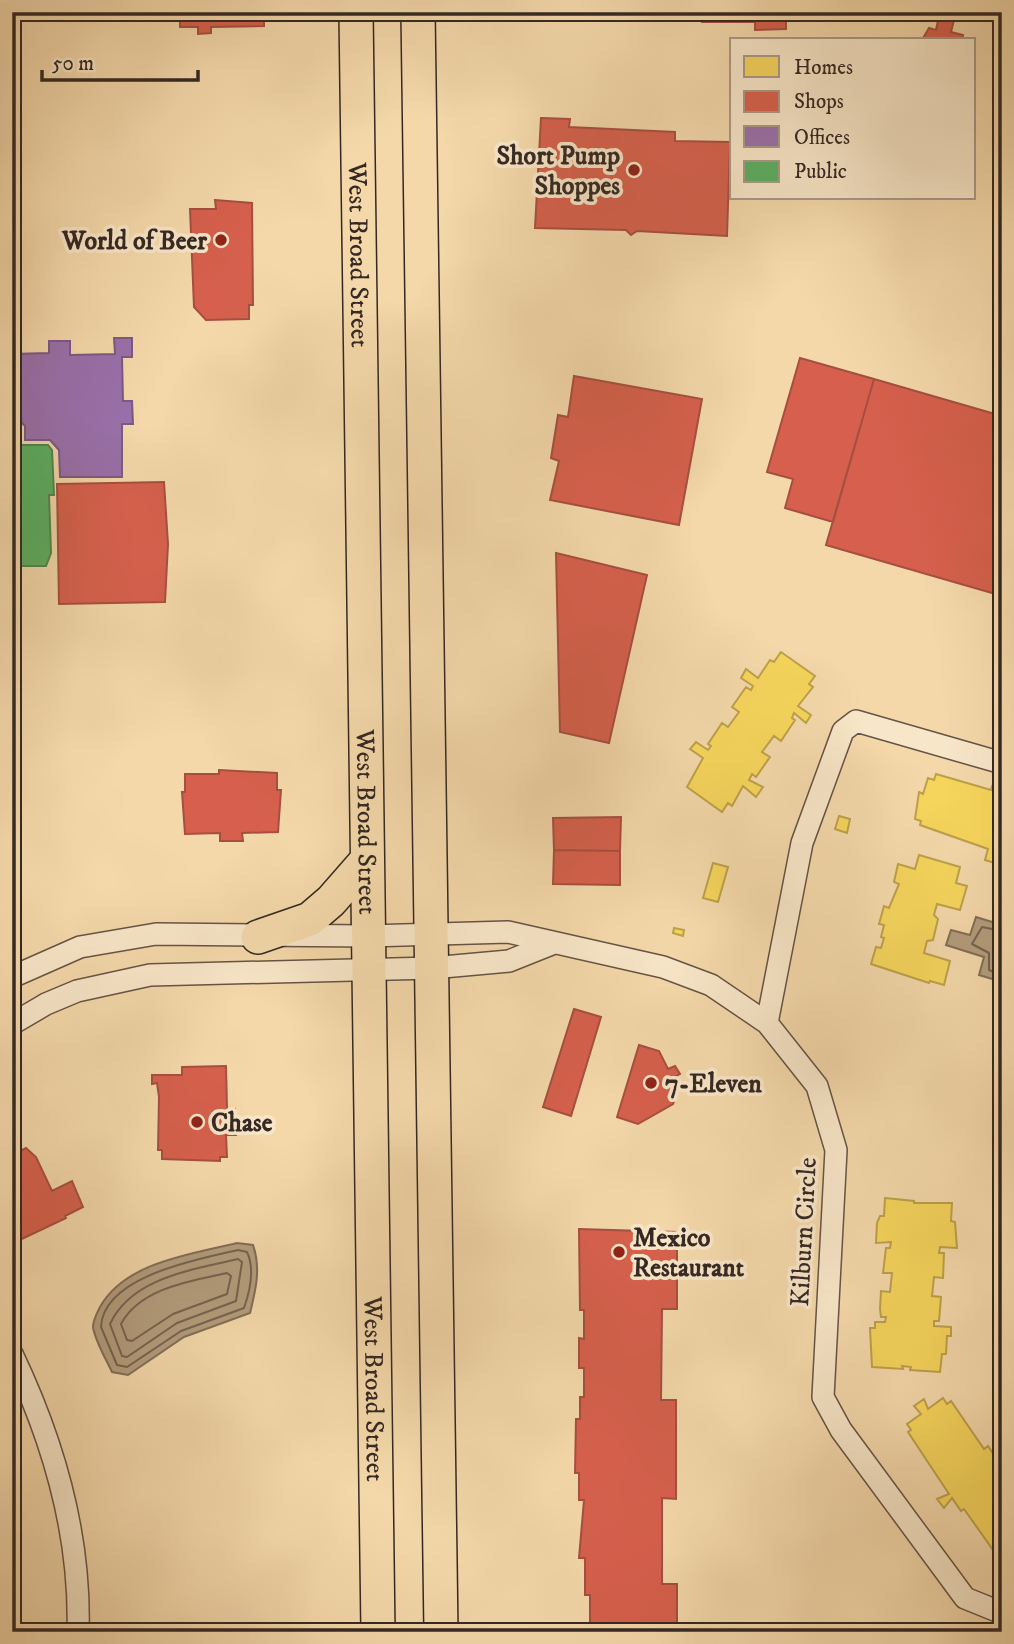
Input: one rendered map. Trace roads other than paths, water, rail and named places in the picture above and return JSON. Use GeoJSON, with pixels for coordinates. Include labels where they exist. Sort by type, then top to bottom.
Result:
{"type":"FeatureCollection","features":[{"type":"Feature","properties":{"kind":"main road","name":"West Broad Street"},"geometry":{"type":"LineString","coordinates":[[356,12],[378,1632]]}},
{"type":"Feature","properties":{"kind":"main road"},"geometry":{"type":"LineString","coordinates":[[418,12],[441,1632]]}},
{"type":"Feature","properties":{"kind":"main road"},"geometry":{"type":"LineString","coordinates":[[258,937],[310,919],[331,901],[366,861]]}},
{"type":"Feature","properties":{"kind":"street"},"geometry":{"type":"LineString","coordinates":[[12,977],[71,950],[127,938],[167,934],[258,937],[508,932],[687,975],[711,985],[766,1023],[802,843],[843,731],[856,721],[1002,763]]}},
{"type":"Feature","properties":{"kind":"street"},"geometry":{"type":"LineString","coordinates":[[12,1024],[77,991],[150,975],[432,968],[509,961],[554,943]]}},
{"type":"Feature","properties":{"kind":"street","name":"Kilburn Circle"},"geometry":{"type":"LineString","coordinates":[[766,1023],[817,1086],[821,1097],[816,1131],[828,1148],[836,1150],[823,1397],[841,1430],[965,1598],[1002,1613]]}},
{"type":"Feature","properties":{"kind":"street"},"geometry":{"type":"LineString","coordinates":[[12,1354],[52,1451],[70,1517],[78,1580],[78,1632]]}},
{"type":"Feature","properties":{"kind":"water"},"geometry":{"type":"Polygon","coordinates":[[[976,917],[1002,925],[1002,982],[979,975],[984,957],[946,945],[951,930],[970,935],[976,917]]]}},
{"type":"Feature","properties":{"kind":"water"},"geometry":{"type":"Polygon","coordinates":[[[237,1243],[253,1245],[257,1262],[257,1279],[250,1313],[184,1337],[128,1375],[112,1372],[93,1327],[100,1307],[111,1292],[142,1270],[161,1262],[237,1243]]]}},
{"type":"Feature","properties":{"kind":"place","name":"Short Pump Shoppes"},"geometry":{"type":"Point","coordinates":[634,170]}},
{"type":"Feature","properties":{"kind":"place","name":"World of Beer"},"geometry":{"type":"Point","coordinates":[221,240]}},
{"type":"Feature","properties":{"kind":"place","name":"7-Eleven"},"geometry":{"type":"Point","coordinates":[651,1083]}},
{"type":"Feature","properties":{"kind":"place","name":"Chase"},"geometry":{"type":"Point","coordinates":[197,1122]}},
{"type":"Feature","properties":{"kind":"place","name":"Mexico Restaurant"},"geometry":{"type":"Point","coordinates":[619,1252]}}]}
